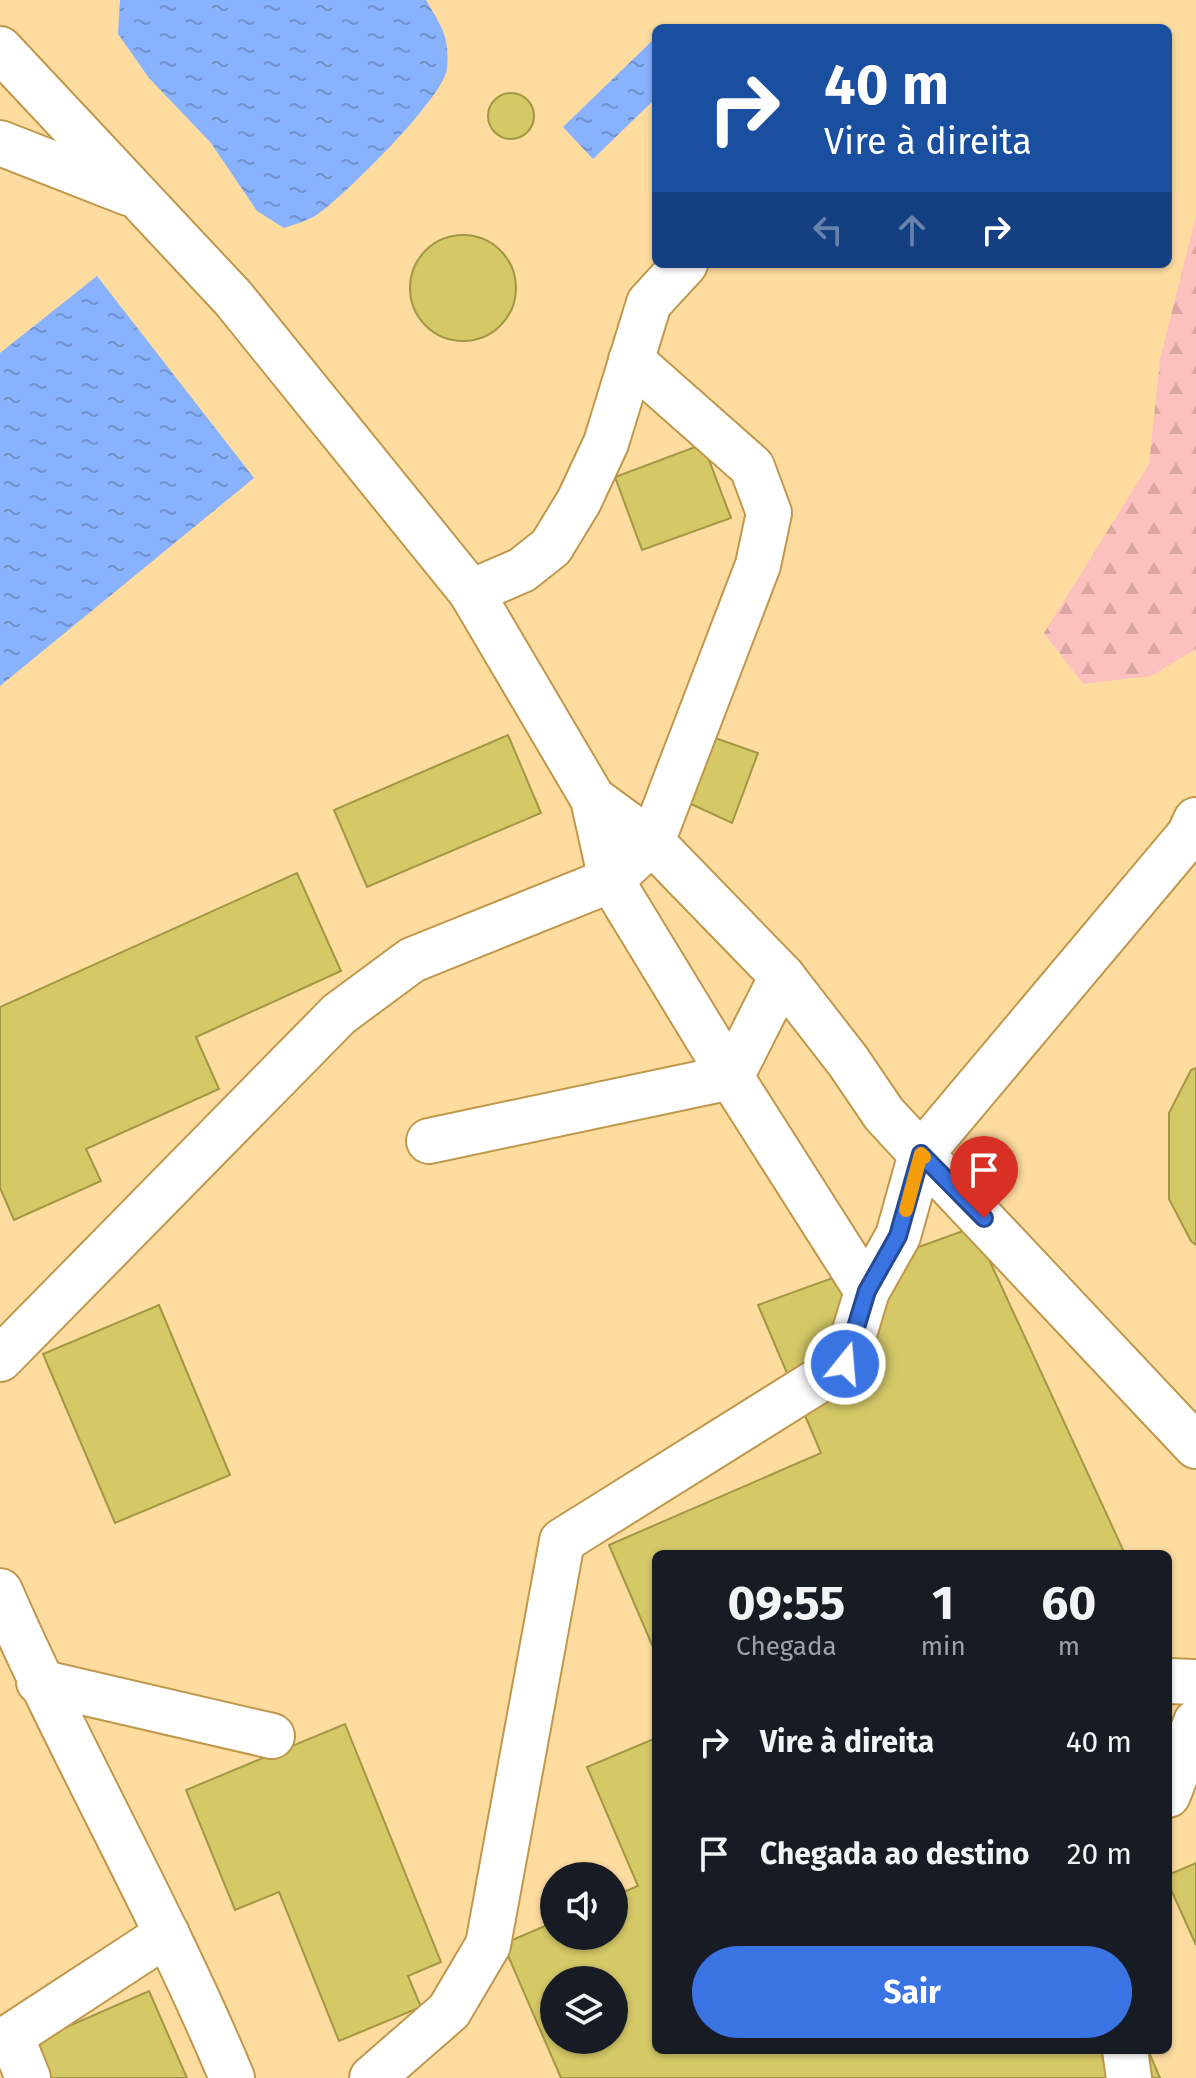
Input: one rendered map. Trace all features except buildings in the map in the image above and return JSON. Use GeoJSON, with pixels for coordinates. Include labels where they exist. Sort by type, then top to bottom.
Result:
{"type":"FeatureCollection","features":[{"type":"Feature","properties":{"kind":"lane"},"geometry":{"type":"LineString","coordinates":[[0,49],[233,298],[471,592],[593,799],[611,880],[867,1291]]}},
{"type":"Feature","properties":{"kind":"lane"},"geometry":{"type":"LineString","coordinates":[[0,143],[139,197]]}},
{"type":"Feature","properties":{"kind":"lane"},"geometry":{"type":"LineString","coordinates":[[471,592],[522,570],[551,547],[579,501],[606,443],[649,303],[681,268]]}},
{"type":"Feature","properties":{"kind":"lane"},"geometry":{"type":"LineString","coordinates":[[0,1359],[339,1014],[412,960],[611,880],[652,842],[758,565],[769,513],[752,467],[631,360]]}},
{"type":"Feature","properties":{"kind":"lane"},"geometry":{"type":"LineString","coordinates":[[593,799],[652,842],[782,976],[848,1061],[884,1114],[1196,1446]]}},
{"type":"Feature","properties":{"kind":"lane"},"geometry":{"type":"LineString","coordinates":[[372,2078],[449,2011],[488,1945],[562,1541],[845,1364],[867,1291],[898,1236],[921,1154],[1189,835],[1196,820]]}},
{"type":"Feature","properties":{"kind":"lane"},"geometry":{"type":"LineString","coordinates":[[731,1077],[782,976]]}},
{"type":"Feature","properties":{"kind":"lane"},"geometry":{"type":"LineString","coordinates":[[429,1141],[731,1077]]}},
{"type":"Feature","properties":{"kind":"lane"},"geometry":{"type":"LineString","coordinates":[[0,1591],[39,1682],[167,1934],[233,2073]]}},
{"type":"Feature","properties":{"kind":"lane"},"geometry":{"type":"LineString","coordinates":[[1172,1681],[1196,1682]]}},
{"type":"Feature","properties":{"kind":"lane"},"geometry":{"type":"LineString","coordinates":[[39,1682],[272,1736]]}},
{"type":"Feature","properties":{"kind":"lane"},"geometry":{"type":"LineString","coordinates":[[1172,1785],[1196,1722]]}},
{"type":"Feature","properties":{"kind":"lane"},"geometry":{"type":"LineString","coordinates":[[28,2078],[5,2038],[167,1934]]}},
{"type":"Feature","properties":{"kind":"lane"},"geometry":{"type":"LineString","coordinates":[[1126,2054],[1129,2078]]}},
{"type":"Feature","properties":{"kind":"green space"},"geometry":{"type":"Polygon","coordinates":[[[1196,216],[1196,649],[1151,676],[1083,684],[1044,633],[1149,464],[1160,359],[1196,216]]]}},
{"type":"Feature","properties":{"kind":"water"},"geometry":{"type":"Polygon","coordinates":[[[120,0],[426,0],[446,40],[447,68],[430,101],[370,168],[318,214],[284,228],[257,211],[211,143],[149,78],[118,34],[120,0]]]}},
{"type":"Feature","properties":{"kind":"water"},"geometry":{"type":"Polygon","coordinates":[[[652,41],[652,102],[593,159],[563,127],[652,41]]]}},
{"type":"Feature","properties":{"kind":"water"},"geometry":{"type":"Polygon","coordinates":[[[97,276],[254,478],[0,686],[0,353],[97,276]]]}},
{"type":"Feature","properties":{"kind":"slow traffic"},"geometry":{"type":"LineString","coordinates":[[906,1210],[921,1154],[924,1157]]}},
{"type":"Feature","properties":{"kind":"route"},"geometry":{"type":"LineString","coordinates":[[845,1364],[867,1291],[898,1236],[921,1154],[984,1218]]}}]}
